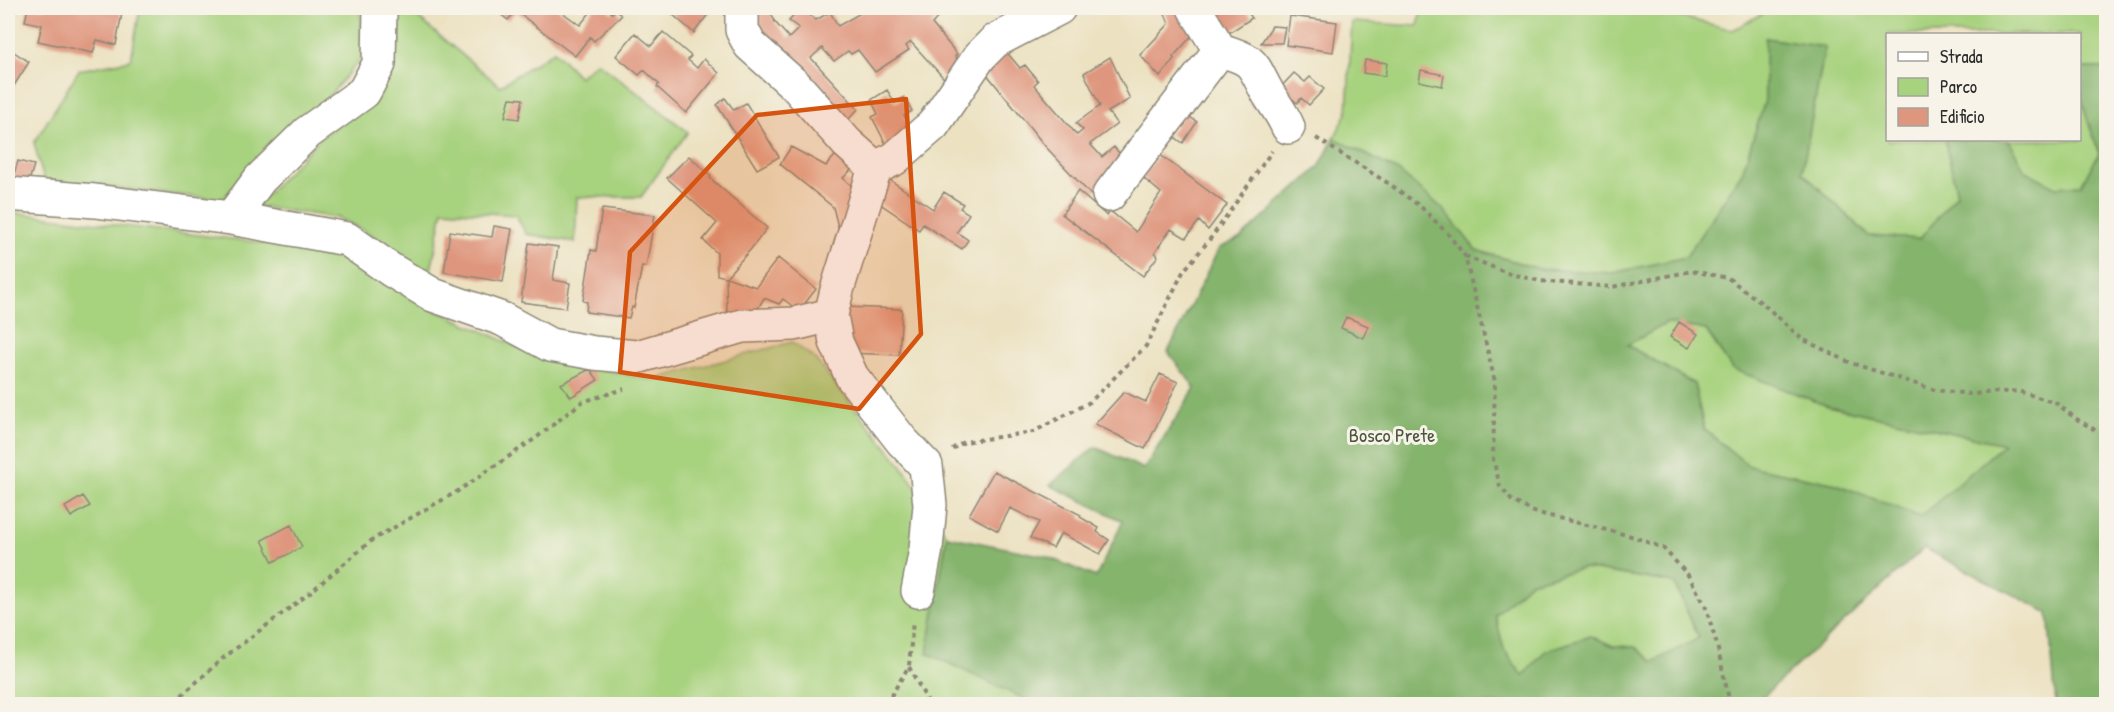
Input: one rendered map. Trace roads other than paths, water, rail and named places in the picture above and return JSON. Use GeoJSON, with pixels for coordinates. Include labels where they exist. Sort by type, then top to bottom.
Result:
{"type":"FeatureCollection","features":[{"type":"Feature","properties":{"kind":"street"},"geometry":{"type":"LineString","coordinates":[[231,218],[260,179],[299,141],[364,92],[379,64],[380,8]]}},
{"type":"Feature","properties":{"kind":"street"},"geometry":{"type":"LineString","coordinates":[[742,8],[742,30],[750,45],[796,86],[847,143],[875,168]]}},
{"type":"Feature","properties":{"kind":"street"},"geometry":{"type":"LineString","coordinates":[[918,591],[926,549],[930,506],[926,466],[902,441],[852,377],[836,342],[831,315],[842,271],[875,168],[894,159],[933,125],[980,56],[995,41],[1059,8]]}},
{"type":"Feature","properties":{"kind":"street"},"geometry":{"type":"LineString","coordinates":[[1194,8],[1220,50],[1241,56],[1255,66],[1288,127]]}},
{"type":"Feature","properties":{"kind":"street"},"geometry":{"type":"LineString","coordinates":[[1109,195],[1220,50]]}},
{"type":"Feature","properties":{"kind":"street"},"geometry":{"type":"LineString","coordinates":[[8,194],[95,201],[231,218],[347,239],[391,270],[433,295],[502,319],[550,345],[594,353],[637,357],[742,326],[794,324],[831,315]]}},
{"type":"Feature","properties":{"kind":"park label","name":"Bosco Prete"},"geometry":{"type":"Point","coordinates":[1392,434]}}]}
